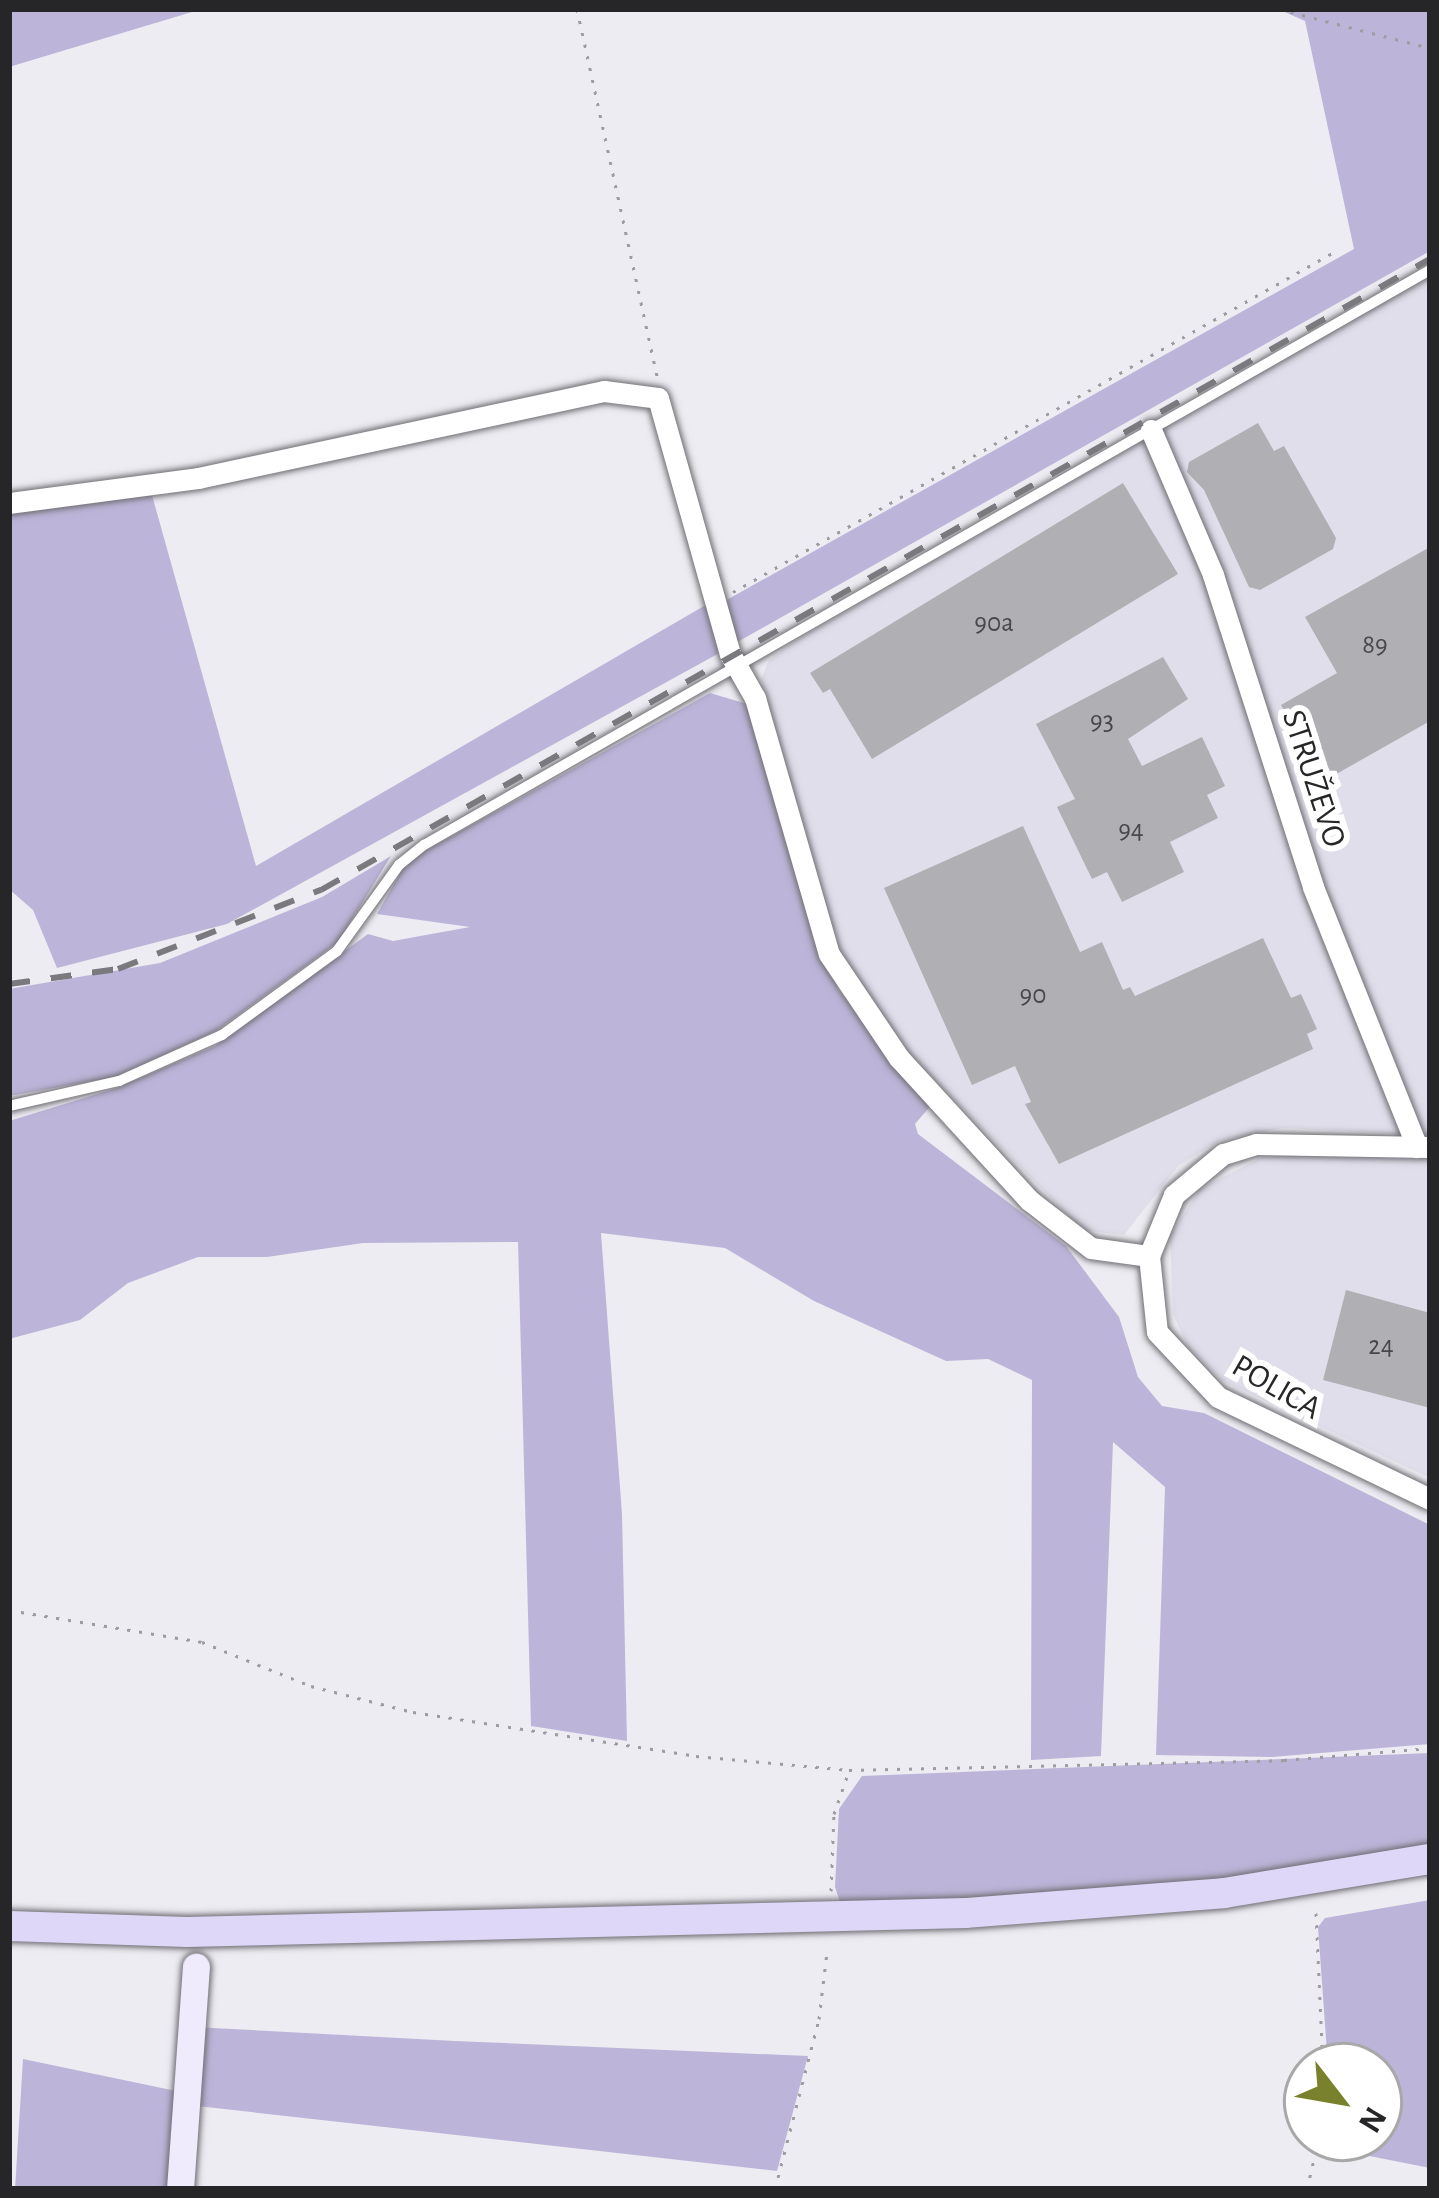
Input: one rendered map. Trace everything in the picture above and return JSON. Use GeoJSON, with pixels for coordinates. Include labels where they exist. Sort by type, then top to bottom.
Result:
{"type":"FeatureCollection","features":[{"type":"Feature","properties":{"kind":"main road"},"geometry":{"type":"LineString","coordinates":[[9,1926],[187,1932],[830,1916],[1138,1902],[1430,1859]]}},
{"type":"Feature","properties":{"kind":"street"},"geometry":{"type":"LineString","coordinates":[[9,503],[198,478],[604,391],[658,398],[730,654],[742,665],[804,883],[829,954],[859,1007],[1056,1225],[1091,1248],[1150,1256]]}},
{"type":"Feature","properties":{"kind":"street","name":"STRUŽEVO"},"geometry":{"type":"LineString","coordinates":[[1151,430],[1213,575],[1313,887],[1424,1147]]}},
{"type":"Feature","properties":{"kind":"street","name":"POLICA"},"geometry":{"type":"LineString","coordinates":[[1424,1147],[1256,1144],[1223,1154],[1174,1195],[1150,1256],[1157,1332],[1218,1397],[1430,1499]]}},
{"type":"Feature","properties":{"kind":"street"},"geometry":{"type":"LineString","coordinates":[[180,2189],[196,1967]]}},
{"type":"Feature","properties":{"kind":"lane"},"geometry":{"type":"LineString","coordinates":[[9,1106],[119,1081],[222,1036],[337,951],[399,865],[424,845],[1430,271]]}},
{"type":"Feature","properties":{"kind":"path"},"geometry":{"type":"LineString","coordinates":[[9,12],[25,9]]}},
{"type":"Feature","properties":{"kind":"path"},"geometry":{"type":"LineString","coordinates":[[577,9],[658,398]]}},
{"type":"Feature","properties":{"kind":"path"},"geometry":{"type":"LineString","coordinates":[[1279,9],[1430,48]]}},
{"type":"Feature","properties":{"kind":"path"},"geometry":{"type":"LineString","coordinates":[[715,601],[1334,252]]}},
{"type":"Feature","properties":{"kind":"path"},"geometry":{"type":"LineString","coordinates":[[9,1610],[202,1642],[311,1686],[413,1712],[696,1756],[849,1770],[1284,1760],[1430,1748]]}},
{"type":"Feature","properties":{"kind":"path"},"geometry":{"type":"LineString","coordinates":[[830,1916],[834,1814],[849,1770]]}},
{"type":"Feature","properties":{"kind":"path"},"geometry":{"type":"LineString","coordinates":[[1316,1913],[1322,2042]]}},
{"type":"Feature","properties":{"kind":"path"},"geometry":{"type":"LineString","coordinates":[[775,2189],[819,2019],[826,1952]]}},
{"type":"Feature","properties":{"kind":"shaded area"},"geometry":{"type":"Polygon","coordinates":[[[9,9],[202,9],[9,67],[9,9]]]}},
{"type":"Feature","properties":{"kind":"shaded area"},"geometry":{"type":"Polygon","coordinates":[[[1278,9],[1430,9],[1430,251],[734,644],[723,602],[1354,249],[1305,21],[1278,9]]]}},
{"type":"Feature","properties":{"kind":"shaded area"},"geometry":{"type":"Polygon","coordinates":[[[1430,276],[1430,1135],[1282,1128],[1219,1141],[1178,1166],[1124,1235],[1082,1230],[907,1052],[828,935],[761,679],[769,660],[797,640],[1430,276]]]}},
{"type":"Feature","properties":{"kind":"shaded area"},"geometry":{"type":"Polygon","coordinates":[[[150,488],[256,866],[704,606],[711,604],[723,651],[227,924],[57,968],[33,910],[9,889],[9,509],[150,488]]]}},
{"type":"Feature","properties":{"kind":"shaded area"},"geometry":{"type":"Polygon","coordinates":[[[710,693],[747,704],[838,989],[933,1103],[915,1124],[918,1134],[1066,1246],[1119,1317],[1138,1377],[1162,1406],[1204,1413],[1430,1525],[1430,1744],[1272,1757],[1156,1755],[1165,1487],[1113,1442],[1101,1756],[1031,1760],[1032,1380],[988,1359],[946,1361],[814,1301],[725,1248],[601,1233],[622,1514],[627,1741],[531,1726],[518,1242],[363,1243],[267,1257],[198,1257],[128,1283],[80,1320],[9,1339],[9,1121],[117,1088],[215,1046],[368,934],[393,941],[470,927],[377,914],[403,868],[423,852],[710,693]]]}},
{"type":"Feature","properties":{"kind":"shaded area"},"geometry":{"type":"Polygon","coordinates":[[[391,856],[338,942],[216,1031],[115,1077],[9,1096],[9,989],[160,963],[322,897],[391,856]]]}},
{"type":"Feature","properties":{"kind":"shaded area"},"geometry":{"type":"Polygon","coordinates":[[[1316,1154],[1430,1159],[1430,1478],[1223,1381],[1187,1345],[1173,1314],[1170,1236],[1200,1189],[1262,1157],[1316,1154]]]}},
{"type":"Feature","properties":{"kind":"shaded area"},"geometry":{"type":"Polygon","coordinates":[[[1430,1753],[1430,1846],[1225,1881],[1029,1898],[840,1902],[835,1887],[839,1809],[862,1776],[1430,1753]]]}},
{"type":"Feature","properties":{"kind":"shaded area"},"geometry":{"type":"Polygon","coordinates":[[[1430,1900],[1430,2168],[1400,2162],[1403,2042],[1326,2042],[1318,1927],[1325,1918],[1430,1900]]]}},
{"type":"Feature","properties":{"kind":"shaded area"},"geometry":{"type":"Polygon","coordinates":[[[194,2027],[808,2056],[777,2171],[197,2106],[194,2027]]]}},
{"type":"Feature","properties":{"kind":"shaded area"},"geometry":{"type":"Polygon","coordinates":[[[23,2059],[181,2092],[174,2189],[15,2189],[23,2059]]]}},
{"type":"Feature","properties":{"kind":"building"},"geometry":{"type":"Polygon","coordinates":[[[1258,423],[1274,451],[1284,446],[1336,538],[1333,549],[1260,590],[1249,587],[1204,490],[1187,472],[1189,462],[1258,423]]]}},
{"type":"Feature","properties":{"kind":"building"},"geometry":{"type":"Polygon","coordinates":[[[1123,483],[1178,574],[872,759],[830,689],[823,693],[810,673],[1123,483]]]}},
{"type":"Feature","properties":{"kind":"building"},"geometry":{"type":"Polygon","coordinates":[[[1430,547],[1430,721],[1324,781],[1281,705],[1337,673],[1305,617],[1430,547]]]}},
{"type":"Feature","properties":{"kind":"building"},"geometry":{"type":"Polygon","coordinates":[[[1163,657],[1188,699],[1128,739],[1142,766],[1202,737],[1225,786],[1207,795],[1218,818],[1170,842],[1184,872],[1122,902],[1107,872],[1092,879],[1057,807],[1075,799],[1036,724],[1163,657]]]}},
{"type":"Feature","properties":{"kind":"building"},"geometry":{"type":"Polygon","coordinates":[[[1023,826],[1080,952],[1102,942],[1123,990],[1130,987],[1135,996],[1263,938],[1291,998],[1301,994],[1317,1029],[1307,1034],[1313,1049],[1059,1164],[1025,1104],[1031,1102],[1015,1066],[972,1085],[884,888],[1023,826]]]}},
{"type":"Feature","properties":{"kind":"building"},"geometry":{"type":"Polygon","coordinates":[[[1346,1290],[1430,1313],[1430,1408],[1323,1380],[1346,1290]]]}},
{"type":"Feature","properties":{"kind":"railway"},"geometry":{"type":"LineString","coordinates":[[9,984],[118,969],[321,890],[1430,259]]}}]}
